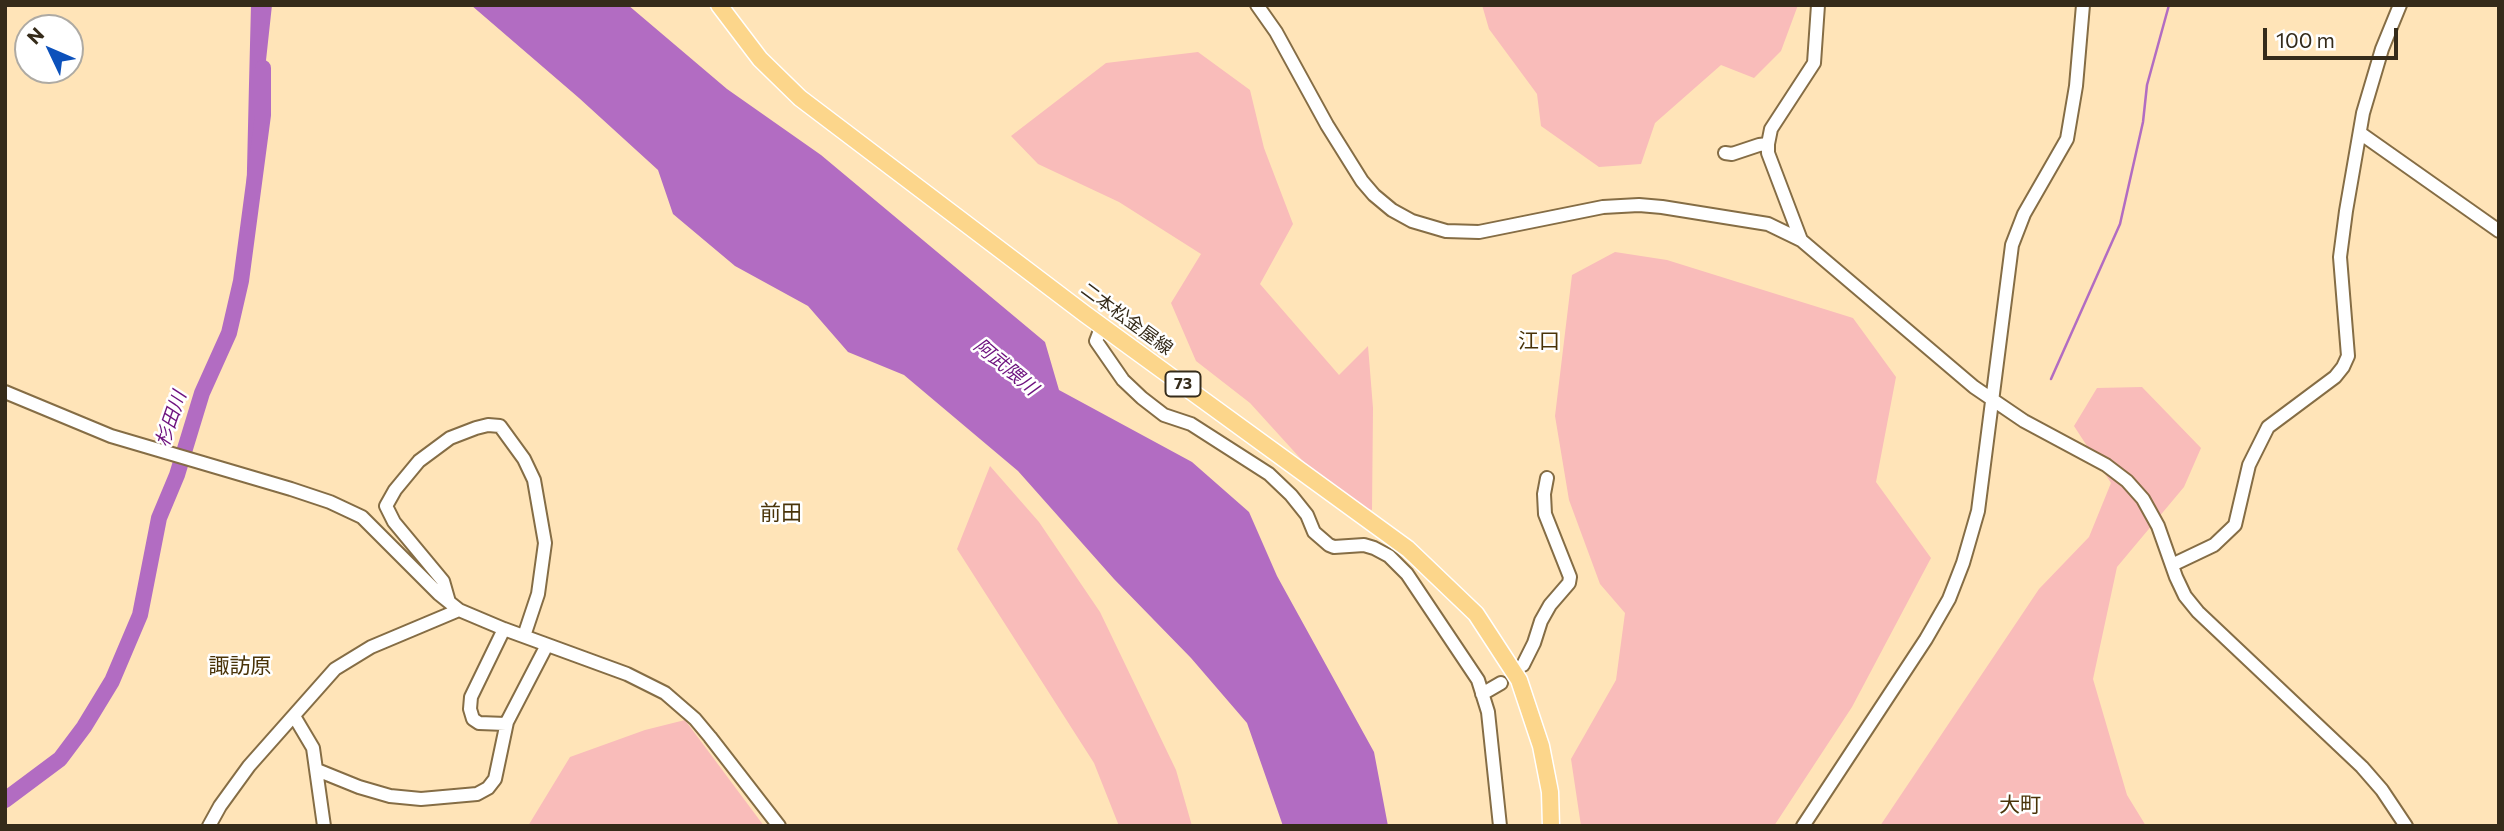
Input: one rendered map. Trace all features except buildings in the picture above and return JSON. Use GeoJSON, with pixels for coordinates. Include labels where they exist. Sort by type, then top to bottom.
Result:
{"type":"FeatureCollection","features":[{"type":"Feature","properties":{"kind":"main road","name":"二本松金屋線"},"geometry":{"type":"LineString","coordinates":[[719,5],[760,59],[800,98],[1102,325],[1408,549],[1476,614],[1519,680],[1541,746],[1550,792],[1551,826]]}},
{"type":"Feature","properties":{"kind":"street"},"geometry":{"type":"LineString","coordinates":[[1257,5],[1276,32],[1327,125],[1362,181],[1392,210],[1412,221],[1446,230],[1479,232],[1603,207],[1639,205],[1768,224],[1801,240],[1974,387],[2024,421],[2106,465],[2127,481],[2143,499],[2158,526],[2185,596],[2198,612],[2362,767],[2382,790],[2406,826]]}},
{"type":"Feature","properties":{"kind":"street"},"geometry":{"type":"LineString","coordinates":[[1801,240],[1768,153],[1768,144],[1771,129],[1814,63],[1818,5]]}},
{"type":"Feature","properties":{"kind":"street"},"geometry":{"type":"LineString","coordinates":[[1803,826],[1926,639],[1949,599],[1964,563],[1978,511],[2012,245],[2024,214],[2067,139],[2076,86],[2083,5]]}},
{"type":"Feature","properties":{"kind":"street"},"geometry":{"type":"LineString","coordinates":[[2172,565],[2214,544],[2235,525],[2249,465],[2269,427],[2334,377],[2348,356],[2340,257],[2363,113],[2382,49],[2400,5]]}},
{"type":"Feature","properties":{"kind":"street"},"geometry":{"type":"LineString","coordinates":[[2360,133],[2499,231]]}},
{"type":"Feature","properties":{"kind":"street"},"geometry":{"type":"LineString","coordinates":[[1725,153],[1732,154],[1768,144]]}},
{"type":"Feature","properties":{"kind":"street"},"geometry":{"type":"LineString","coordinates":[[1102,325],[1096,341],[1123,380],[1142,398],[1164,415],[1191,424],[1269,474],[1307,514],[1314,532],[1329,545],[1364,545],[1374,548],[1398,564],[1471,667],[1482,694],[1488,712],[1500,826]]}},
{"type":"Feature","properties":{"kind":"street"},"geometry":{"type":"LineString","coordinates":[[5,392],[99,431],[330,502],[362,517],[454,606],[504,629],[627,674],[665,693],[695,719],[779,826]]}},
{"type":"Feature","properties":{"kind":"street"},"geometry":{"type":"LineString","coordinates":[[454,606],[443,581],[394,522],[386,506],[395,490],[419,461],[450,438],[476,428],[500,426],[524,460],[534,480],[545,543],[538,594],[524,636]]}},
{"type":"Feature","properties":{"kind":"street"},"geometry":{"type":"LineString","coordinates":[[1523,665],[1541,621],[1570,578],[1545,514],[1544,494],[1547,478]]}},
{"type":"Feature","properties":{"kind":"street"},"geometry":{"type":"LineString","coordinates":[[209,826],[249,766],[335,669],[371,647],[454,606]]}},
{"type":"Feature","properties":{"kind":"street"},"geometry":{"type":"LineString","coordinates":[[504,629],[471,697],[470,709],[473,719],[479,723],[506,724]]}},
{"type":"Feature","properties":{"kind":"street"},"geometry":{"type":"LineString","coordinates":[[317,770],[390,796],[421,799],[477,794],[488,788],[495,779],[506,724],[547,645]]}},
{"type":"Feature","properties":{"kind":"street"},"geometry":{"type":"LineString","coordinates":[[1482,694],[1502,683]]}},
{"type":"Feature","properties":{"kind":"street"},"geometry":{"type":"LineString","coordinates":[[294,716],[313,747],[324,826]]}},
{"type":"Feature","properties":{"kind":"shaded area"},"geometry":{"type":"Polygon","coordinates":[[[1482,5],[1798,5],[1781,51],[1754,78],[1721,65],[1655,123],[1641,164],[1599,167],[1541,126],[1537,94],[1489,29],[1482,5]]]}},
{"type":"Feature","properties":{"kind":"shaded area"},"geometry":{"type":"Polygon","coordinates":[[[1198,52],[1250,90],[1264,148],[1293,224],[1260,284],[1339,375],[1368,346],[1373,408],[1372,510],[1340,502],[1250,403],[1196,361],[1171,303],[1201,254],[1119,202],[1038,164],[1011,136],[1106,63],[1198,52]]]}},
{"type":"Feature","properties":{"kind":"shaded area"},"geometry":{"type":"Polygon","coordinates":[[[1615,252],[1667,260],[1853,318],[1896,377],[1876,482],[1931,558],[1852,707],[1774,826],[1581,826],[1571,759],[1616,680],[1625,613],[1600,584],[1569,500],[1555,416],[1572,275],[1615,252]]]}},
{"type":"Feature","properties":{"kind":"shaded area"},"geometry":{"type":"Polygon","coordinates":[[[2142,387],[2201,448],[2184,487],[2117,567],[2093,679],[2127,795],[2146,826],[1880,826],[2039,589],[2089,537],[2111,483],[2074,426],[2097,388],[2142,387]]]}},
{"type":"Feature","properties":{"kind":"shaded area"},"geometry":{"type":"Polygon","coordinates":[[[990,466],[1039,522],[1100,612],[1176,770],[1192,826],[1119,826],[1094,763],[957,549],[990,466]]]}},
{"type":"Feature","properties":{"kind":"shaded area"},"geometry":{"type":"Polygon","coordinates":[[[685,720],[764,826],[528,826],[570,757],[645,730],[685,720]]]}},
{"type":"Feature","properties":{"kind":"water"},"geometry":{"type":"Polygon","coordinates":[[[251,5],[272,5],[245,254],[249,84],[251,5]]]}},
{"type":"Feature","properties":{"kind":"water","name":"阿武隈川"},"geometry":{"type":"Polygon","coordinates":[[[471,5],[628,5],[727,89],[821,155],[1045,342],[1059,390],[1192,462],[1249,512],[1277,576],[1374,752],[1388,826],[1283,826],[1247,723],[1191,658],[1114,579],[1018,471],[904,375],[848,352],[808,306],[735,266],[673,214],[658,170],[471,5]]]}},
{"type":"Feature","properties":{"kind":"waterway"},"geometry":{"type":"LineString","coordinates":[[2051,379],[2120,224],[2143,122],[2147,85],[2169,5]]}},
{"type":"Feature","properties":{"kind":"waterway","name":"杉田川"},"geometry":{"type":"LineString","coordinates":[[5,800],[60,759],[84,727],[112,681],[140,615],[159,518],[177,475],[202,393],[229,333],[241,281],[263,115],[263,68]]}},
{"type":"Feature","properties":{"kind":"district","name":"江口"},"geometry":{"type":"Point","coordinates":[1539,341]}},
{"type":"Feature","properties":{"kind":"district","name":"前田"},"geometry":{"type":"Point","coordinates":[781,513]}},
{"type":"Feature","properties":{"kind":"district","name":"諏訪原"},"geometry":{"type":"Point","coordinates":[240,666]}},
{"type":"Feature","properties":{"kind":"district","name":"大町"},"geometry":{"type":"Point","coordinates":[2020,805]}}]}
